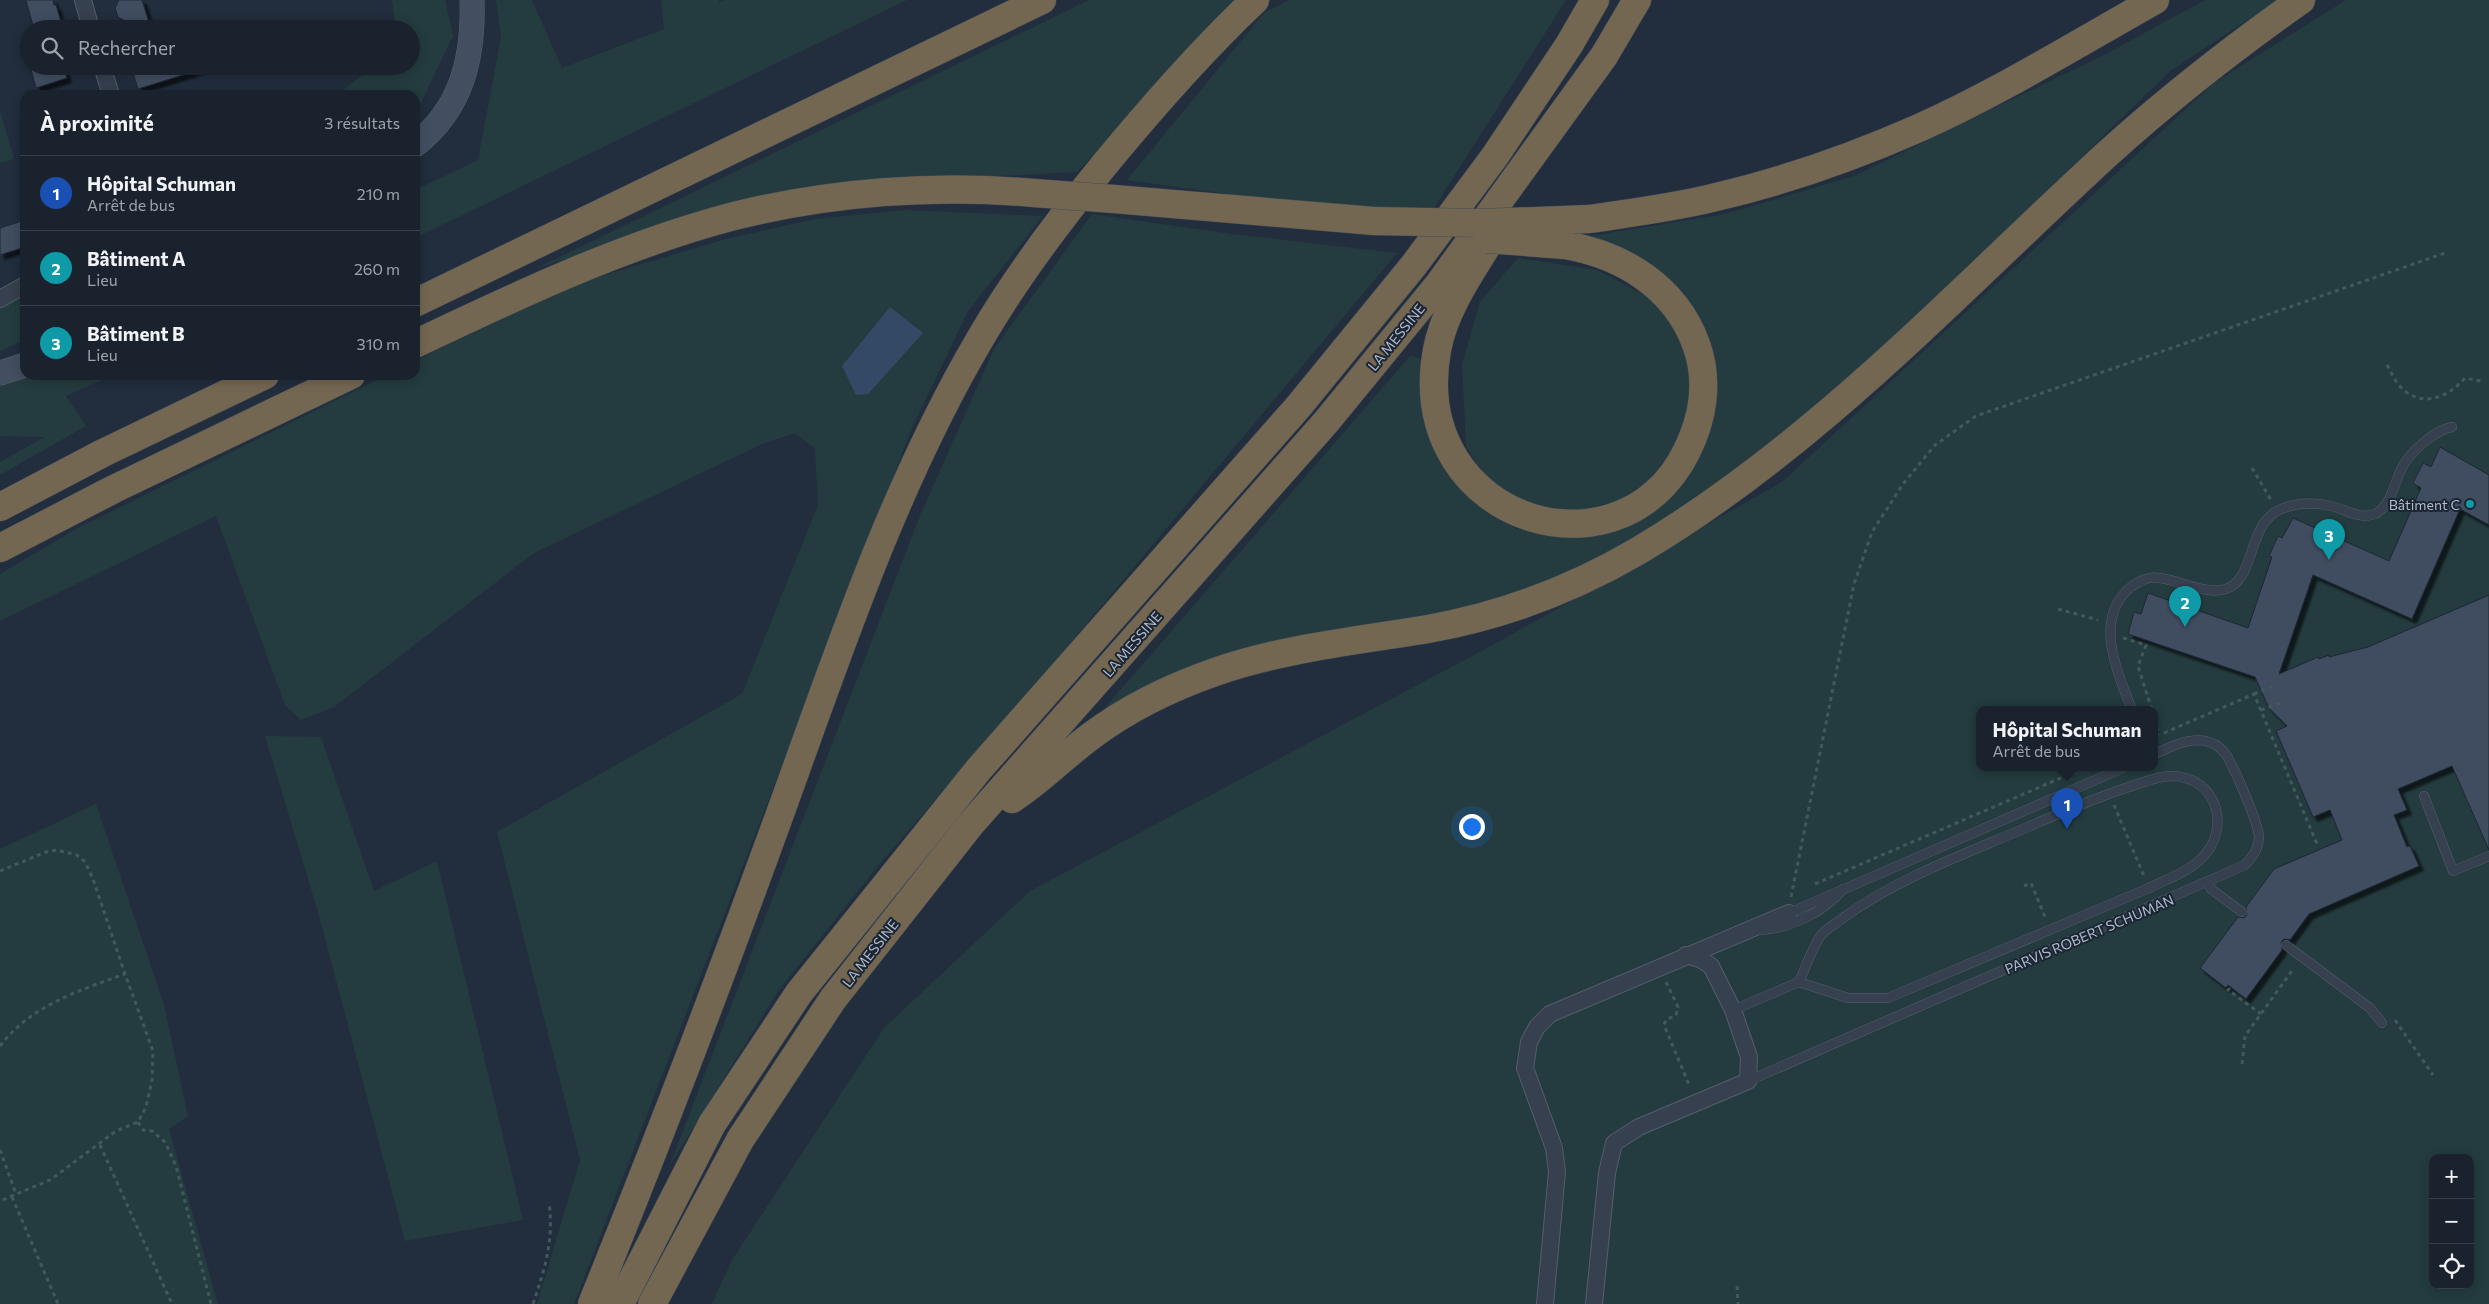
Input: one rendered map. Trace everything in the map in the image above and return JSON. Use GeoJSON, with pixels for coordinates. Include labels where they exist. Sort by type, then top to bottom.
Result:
{"type":"FeatureCollection","features":[{"type":"Feature","properties":{"kind":"highway"},"geometry":{"type":"LineString","coordinates":[[898,69],[946,28],[999,0]]}},
{"type":"Feature","properties":{"kind":"highway"},"geometry":{"type":"LineString","coordinates":[[420,301],[1042,0]]}},
{"type":"Feature","properties":{"kind":"highway"},"geometry":{"type":"LineString","coordinates":[[592,1304],[674,1100],[881,542],[953,387],[1009,291],[1052,230],[1171,86],[1221,32],[1255,0]]}},
{"type":"Feature","properties":{"kind":"highway"},"geometry":{"type":"LineString","coordinates":[[620,1304],[712,1124],[799,993],[978,769],[1291,414],[1414,265],[1495,156],[1569,45],[1595,0]]}},
{"type":"Feature","properties":{"kind":"highway","name":"LA MESSINE"},"geometry":{"type":"LineString","coordinates":[[652,1304],[740,1140],[828,1007],[970,825],[1326,422],[1439,284],[1604,56],[1637,0]]}},
{"type":"Feature","properties":{"kind":"highway"},"geometry":{"type":"LineString","coordinates":[[1368,227],[1589,219],[1711,198],[1777,180],[1854,154],[1919,128],[2065,53],[2155,0]]}},
{"type":"Feature","properties":{"kind":"highway"},"geometry":{"type":"LineString","coordinates":[[970,825],[1021,793],[1095,732],[1134,708],[1170,691],[1215,672],[1312,646],[1431,629],[1490,616],[1547,596],[1600,572],[1678,526],[1756,470],[1844,399],[2108,153],[2240,43],[2301,0]]}},
{"type":"Feature","properties":{"kind":"highway"},"geometry":{"type":"LineString","coordinates":[[420,342],[505,301],[576,271],[690,229],[735,216],[798,203],[883,193],[956,189],[1114,199],[1368,227],[1537,241],[1565,245],[1618,261],[1635,270],[1662,291],[1675,304],[1692,332],[1704,373],[1701,410],[1690,446],[1667,481],[1634,507],[1614,517],[1566,524],[1537,519],[1503,507],[1485,495],[1468,478],[1446,446],[1439,424],[1434,376],[1442,328],[1464,284],[1604,56]]}},
{"type":"Feature","properties":{"kind":"highway"},"geometry":{"type":"LineString","coordinates":[[0,506],[103,453],[256,380]]}},
{"type":"Feature","properties":{"kind":"highway"},"geometry":{"type":"LineString","coordinates":[[0,548],[114,489],[341,380]]}},
{"type":"Feature","properties":{"kind":"street"},"geometry":{"type":"LineString","coordinates":[[83,0],[89,20]]}},
{"type":"Feature","properties":{"kind":"street"},"geometry":{"type":"LineString","coordinates":[[420,141],[431,133],[444,117],[462,82],[471,45],[472,0]]}},
{"type":"Feature","properties":{"kind":"street"},"geometry":{"type":"LineString","coordinates":[[105,75],[109,90]]}},
{"type":"Feature","properties":{"kind":"street"},"geometry":{"type":"LineString","coordinates":[[0,299],[20,287]]}},
{"type":"Feature","properties":{"kind":"street"},"geometry":{"type":"LineString","coordinates":[[0,373],[20,367]]}},
{"type":"Feature","properties":{"kind":"street"},"geometry":{"type":"LineString","coordinates":[[1545,1304],[1557,1172],[1554,1148],[1524,1068],[1529,1042],[1537,1027],[1550,1014],[1789,913]]}},
{"type":"Feature","properties":{"kind":"street"},"geometry":{"type":"LineString","coordinates":[[1594,1304],[1607,1173],[1614,1143],[1639,1127],[1748,1081],[1749,1057],[1732,1010],[1711,966],[1700,959],[1686,955]]}},
{"type":"Feature","properties":{"kind":"lane"},"geometry":{"type":"LineString","coordinates":[[2131,706],[2113,657],[2110,639],[2117,605],[2128,590],[2140,580],[2156,577],[2212,590],[2225,589],[2236,584],[2242,575],[2260,528],[2278,511],[2308,503],[2330,506],[2364,516],[2374,515],[2382,510],[2403,465],[2416,450],[2443,429],[2452,427]]}},
{"type":"Feature","properties":{"kind":"lane","name":"PARVIS ROBERT SCHUMAN"},"geometry":{"type":"LineString","coordinates":[[1748,1081],[2208,882],[2245,864],[2256,853],[2259,838],[2257,824],[2227,756],[2220,748],[2210,742],[2198,740],[2185,741],[2158,752]]}},
{"type":"Feature","properties":{"kind":"lane"},"geometry":{"type":"LineString","coordinates":[[2158,747],[2164,750]]}},
{"type":"Feature","properties":{"kind":"lane"},"geometry":{"type":"LineString","coordinates":[[1789,913],[1845,887],[2116,771]]}},
{"type":"Feature","properties":{"kind":"lane","name":"PARVIS ROBERT SCHUMAN"},"geometry":{"type":"LineString","coordinates":[[2172,776],[2194,782],[2209,793],[2217,811],[2219,828],[2213,844],[2202,858],[2189,869],[2149,888],[1888,998],[1848,998],[1799,982],[1822,934],[1854,910],[1938,866],[2109,793],[2147,781],[2172,776]]}},
{"type":"Feature","properties":{"kind":"lane"},"geometry":{"type":"LineString","coordinates":[[2424,796],[2453,871],[2489,856]]}},
{"type":"Feature","properties":{"kind":"lane"},"geometry":{"type":"LineString","coordinates":[[2208,882],[2211,889],[2242,912]]}},
{"type":"Feature","properties":{"kind":"lane"},"geometry":{"type":"LineString","coordinates":[[1747,930],[1774,929],[1799,920],[1832,902],[1845,887]]}},
{"type":"Feature","properties":{"kind":"lane"},"geometry":{"type":"LineString","coordinates":[[2286,945],[2370,1008],[2382,1023]]}},
{"type":"Feature","properties":{"kind":"lane"},"geometry":{"type":"LineString","coordinates":[[1732,1010],[1799,982]]}},
{"type":"Feature","properties":{"kind":"path"},"geometry":{"type":"LineString","coordinates":[[1789,913],[1854,584],[1872,532],[1903,484],[1935,445],[1976,416],[2448,252]]}},
{"type":"Feature","properties":{"kind":"path"},"geometry":{"type":"LineString","coordinates":[[2387,365],[2404,391],[2422,398],[2432,398],[2450,393],[2465,378],[2481,381]]}},
{"type":"Feature","properties":{"kind":"path"},"geometry":{"type":"LineString","coordinates":[[2252,468],[2278,511]]}},
{"type":"Feature","properties":{"kind":"path"},"geometry":{"type":"LineString","coordinates":[[2158,732],[2159,735],[2273,686]]}},
{"type":"Feature","properties":{"kind":"path"},"geometry":{"type":"LineString","coordinates":[[2254,694],[2317,844]]}},
{"type":"Feature","properties":{"kind":"path"},"geometry":{"type":"LineString","coordinates":[[2261,710],[2284,702]]}},
{"type":"Feature","properties":{"kind":"path"},"geometry":{"type":"LineString","coordinates":[[2109,793],[2149,888]]}},
{"type":"Feature","properties":{"kind":"path"},"geometry":{"type":"LineString","coordinates":[[0,871],[46,852],[57,850],[77,855],[85,862],[94,879],[125,974],[153,1051],[150,1089],[146,1107],[138,1122],[116,1131],[50,1180],[0,1201]]}},
{"type":"Feature","properties":{"kind":"path"},"geometry":{"type":"LineString","coordinates":[[2024,886],[2031,883],[2051,930]]}},
{"type":"Feature","properties":{"kind":"path"},"geometry":{"type":"LineString","coordinates":[[2242,1064],[2245,1036],[2302,957]]}},
{"type":"Feature","properties":{"kind":"path"},"geometry":{"type":"LineString","coordinates":[[1659,967],[1678,1007],[1676,1015],[1666,1020],[1664,1025],[1696,1103]]}},
{"type":"Feature","properties":{"kind":"path"},"geometry":{"type":"LineString","coordinates":[[0,1046],[19,1028],[59,998],[125,974]]}},
{"type":"Feature","properties":{"kind":"path"},"geometry":{"type":"LineString","coordinates":[[2230,988],[2228,990],[2261,1014]]}},
{"type":"Feature","properties":{"kind":"path"},"geometry":{"type":"LineString","coordinates":[[138,1122],[143,1130],[152,1130],[165,1142],[176,1166],[211,1304]]}},
{"type":"Feature","properties":{"kind":"path"},"geometry":{"type":"LineString","coordinates":[[100,1144],[172,1304]]}},
{"type":"Feature","properties":{"kind":"path"},"geometry":{"type":"LineString","coordinates":[[0,1150],[16,1194]]}},
{"type":"Feature","properties":{"kind":"path"},"geometry":{"type":"LineString","coordinates":[[12,1196],[58,1304]]}},
{"type":"Feature","properties":{"kind":"path"},"geometry":{"type":"LineString","coordinates":[[533,1304],[550,1253],[551,1221],[549,1202]]}},
{"type":"Feature","properties":{"kind":"path"},"geometry":{"type":"LineString","coordinates":[[1737,1286],[1738,1304]]}},
{"type":"Feature","properties":{"kind":"green space"},"geometry":{"type":"Polygon","coordinates":[[[392,0],[445,0],[453,36],[420,105],[420,90],[343,90],[363,75],[420,75],[420,20],[395,20],[392,0]]]}},
{"type":"Feature","properties":{"kind":"green space"},"geometry":{"type":"Polygon","coordinates":[[[496,0],[532,0],[562,68],[664,29],[661,0],[719,0],[719,2],[724,0],[907,0],[420,236],[420,188],[478,160],[501,37],[496,0]]]}},
{"type":"Feature","properties":{"kind":"green space"},"geometry":{"type":"Polygon","coordinates":[[[1089,0],[1242,0],[1077,172],[863,183],[727,207],[535,269],[1089,0]]]}},
{"type":"Feature","properties":{"kind":"green space"},"geometry":{"type":"Polygon","coordinates":[[[1289,0],[1566,0],[1432,211],[1331,208],[1127,180],[1264,13],[1289,0]]]}},
{"type":"Feature","properties":{"kind":"green space"},"geometry":{"type":"Polygon","coordinates":[[[2205,0],[2278,0],[2170,71],[1877,356],[1748,462],[1629,541],[1581,568],[1473,609],[1096,718],[1411,355],[1427,363],[1424,402],[1434,444],[1450,470],[1480,506],[1517,529],[1575,537],[1606,532],[1636,520],[1660,504],[1684,482],[1702,451],[1712,424],[1717,382],[1710,343],[1689,301],[1667,280],[1589,236],[1725,214],[1854,176],[2106,54],[2205,0]]]}},
{"type":"Feature","properties":{"kind":"green space"},"geometry":{"type":"Polygon","coordinates":[[[2346,0],[2489,0],[2489,1304],[712,1304],[732,1260],[884,1028],[1030,891],[1491,646],[1782,482],[2214,83],[2346,0]]]}},
{"type":"Feature","properties":{"kind":"green space"},"geometry":{"type":"Polygon","coordinates":[[[0,111],[14,159],[0,163],[0,111]]]}},
{"type":"Feature","properties":{"kind":"green space"},"geometry":{"type":"Polygon","coordinates":[[[905,210],[1043,216],[968,311],[912,428],[574,1304],[537,1304],[580,1160],[497,832],[742,694],[818,505],[815,449],[795,433],[762,444],[534,553],[334,707],[301,720],[285,705],[216,516],[0,621],[0,574],[76,529],[377,380],[420,380],[420,359],[564,287],[726,239],[815,219],[905,210]]]}},
{"type":"Feature","properties":{"kind":"green space"},"geometry":{"type":"Polygon","coordinates":[[[1092,214],[1232,234],[1397,253],[1052,665],[883,860],[779,990],[669,1167],[919,518],[994,349],[1092,214]]]}},
{"type":"Feature","properties":{"kind":"green space"},"geometry":{"type":"Polygon","coordinates":[[[1518,258],[1597,270],[1648,297],[1677,329],[1692,373],[1689,411],[1675,448],[1647,482],[1616,502],[1578,510],[1543,510],[1507,493],[1484,476],[1466,446],[1462,364],[1480,302],[1518,258]]]}},
{"type":"Feature","properties":{"kind":"green space"},"geometry":{"type":"Polygon","coordinates":[[[20,291],[20,342],[0,351],[0,303],[20,291]]]}},
{"type":"Feature","properties":{"kind":"green space"},"geometry":{"type":"Polygon","coordinates":[[[20,376],[20,380],[102,380],[66,396],[86,426],[0,475],[0,462],[45,437],[0,436],[0,379],[20,376]]]}},
{"type":"Feature","properties":{"kind":"green space"},"geometry":{"type":"Polygon","coordinates":[[[265,736],[321,737],[374,891],[437,861],[523,1220],[405,1241],[318,912],[265,736]]]}},
{"type":"Feature","properties":{"kind":"green space"},"geometry":{"type":"Polygon","coordinates":[[[96,804],[164,1005],[188,1116],[169,1129],[218,1304],[0,1304],[0,849],[96,804]]]}},
{"type":"Feature","properties":{"kind":"water"},"geometry":{"type":"Polygon","coordinates":[[[890,307],[923,333],[868,394],[856,395],[842,366],[890,307]]]}},
{"type":"Feature","properties":{"kind":"building"},"geometry":{"type":"Polygon","coordinates":[[[26,0],[53,0],[60,20],[32,20],[26,0]]]}},
{"type":"Feature","properties":{"kind":"building"},"geometry":{"type":"Polygon","coordinates":[[[119,0],[142,0],[148,20],[124,20],[118,17],[115,8],[119,0]]]}},
{"type":"Feature","properties":{"kind":"building"},"geometry":{"type":"Polygon","coordinates":[[[32,75],[66,75],[67,78],[36,88],[32,75]]]}},
{"type":"Feature","properties":{"kind":"building"},"geometry":{"type":"Polygon","coordinates":[[[134,75],[183,75],[138,89],[134,75]]]}},
{"type":"Feature","properties":{"kind":"building"},"geometry":{"type":"Polygon","coordinates":[[[20,222],[20,249],[0,255],[0,228],[20,222]]]}},
{"type":"Feature","properties":{"kind":"building"},"geometry":{"type":"Polygon","coordinates":[[[2440,447],[2489,475],[2489,525],[2460,509],[2412,619],[2313,575],[2279,674],[2318,657],[2319,659],[2329,655],[2329,657],[2368,647],[2489,595],[2489,850],[2452,766],[2398,789],[2407,810],[2394,815],[2407,847],[2410,846],[2419,866],[2309,914],[2290,940],[2284,939],[2281,942],[2282,950],[2246,999],[2228,985],[2226,988],[2200,968],[2238,917],[2244,918],[2247,915],[2246,907],[2274,869],[2342,840],[2330,810],[2313,817],[2276,731],[2287,726],[2269,708],[2255,677],[2128,634],[2134,612],[2141,614],[2148,593],[2248,628],[2272,557],[2269,556],[2278,536],[2282,538],[2293,518],[2389,561],[2421,488],[2413,483],[2423,463],[2431,467],[2440,447]]]}},
{"type":"Feature","properties":{"kind":"place","name":"Bâtiment C"},"geometry":{"type":"Point","coordinates":[2470,504]}},
{"type":"Feature","properties":{"kind":"place","name":"Bâtiment B"},"geometry":{"type":"Point","coordinates":[2329,560]}},
{"type":"Feature","properties":{"kind":"place","name":"Bâtiment A"},"geometry":{"type":"Point","coordinates":[2185,627]}},
{"type":"Feature","properties":{"kind":"place","name":"Hôpital Schuman"},"geometry":{"type":"Point","coordinates":[2067,829]}}]}
